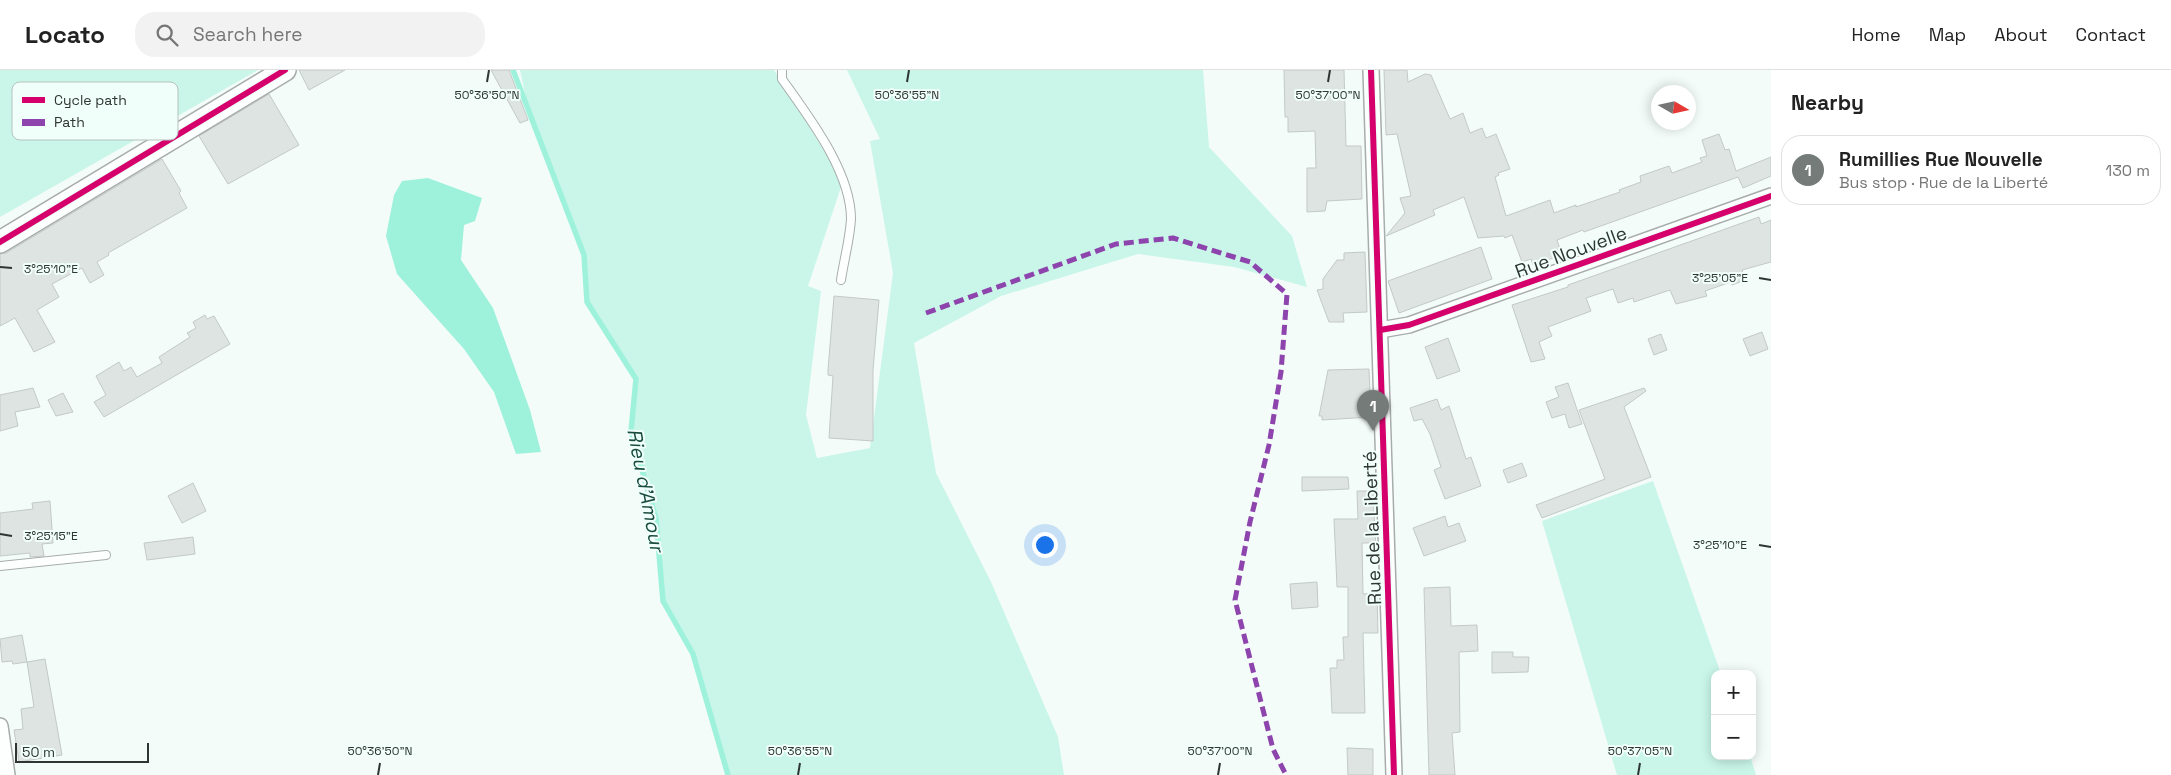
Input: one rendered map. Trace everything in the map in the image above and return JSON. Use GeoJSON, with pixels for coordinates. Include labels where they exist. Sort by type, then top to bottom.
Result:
{"type":"FeatureCollection","features":[{"type":"Feature","properties":{"kind":"street"},"geometry":{"type":"LineString","coordinates":[[178,135],[285,70]]}},
{"type":"Feature","properties":{"kind":"street","name":"Rue de la Liberté"},"geometry":{"type":"LineString","coordinates":[[1371,70],[1394,775]]}},
{"type":"Feature","properties":{"kind":"street"},"geometry":{"type":"LineString","coordinates":[[0,242],[169,140]]}},
{"type":"Feature","properties":{"kind":"street","name":"Rue Nouvelle"},"geometry":{"type":"LineString","coordinates":[[1380,330],[1409,326],[1771,196]]}},
{"type":"Feature","properties":{"kind":"street"},"geometry":{"type":"LineString","coordinates":[[0,726],[8,775]]}},
{"type":"Feature","properties":{"kind":"lane"},"geometry":{"type":"LineString","coordinates":[[782,70],[782,79],[818,130],[842,174],[851,218],[841,280]]}},
{"type":"Feature","properties":{"kind":"lane"},"geometry":{"type":"LineString","coordinates":[[0,566],[106,554]]}},
{"type":"Feature","properties":{"kind":"shaded area"},"geometry":{"type":"Polygon","coordinates":[[[0,70],[258,70],[178,116],[178,82],[12,82],[12,140],[135,140],[0,217],[0,70]]]}},
{"type":"Feature","properties":{"kind":"shaded area"},"geometry":{"type":"Polygon","coordinates":[[[520,70],[774,70],[843,181],[808,286],[821,291],[806,415],[817,458],[870,448],[893,273],[870,141],[880,139],[847,70],[1203,70],[1209,147],[1292,236],[1307,287],[1234,267],[1138,254],[1001,296],[914,343],[936,473],[991,582],[1058,737],[1064,775],[730,775],[693,654],[663,601],[654,512],[631,431],[636,379],[587,302],[584,255],[529,113],[520,70]]]}},
{"type":"Feature","properties":{"kind":"shaded area"},"geometry":{"type":"Polygon","coordinates":[[[428,178],[482,198],[475,221],[464,225],[461,260],[493,308],[530,410],[541,452],[516,454],[494,392],[464,349],[397,274],[386,236],[394,195],[402,181],[428,178]]]}},
{"type":"Feature","properties":{"kind":"shaded area"},"geometry":{"type":"Polygon","coordinates":[[[1653,481],[1720,670],[1711,670],[1711,760],[1751,760],[1756,775],[1617,775],[1542,521],[1653,481]]]}},
{"type":"Feature","properties":{"kind":"building"},"geometry":{"type":"Polygon","coordinates":[[[299,70],[345,70],[309,90],[299,70]]]}},
{"type":"Feature","properties":{"kind":"building"},"geometry":{"type":"Polygon","coordinates":[[[491,70],[509,70],[528,120],[520,123],[491,70]]]}},
{"type":"Feature","properties":{"kind":"building"},"geometry":{"type":"Polygon","coordinates":[[[1284,70],[1344,70],[1346,146],[1361,146],[1362,199],[1327,201],[1325,211],[1307,212],[1307,168],[1316,168],[1315,131],[1288,132],[1288,117],[1285,117],[1284,70]]]}},
{"type":"Feature","properties":{"kind":"building"},"geometry":{"type":"Polygon","coordinates":[[[1384,70],[1407,70],[1408,82],[1425,74],[1431,75],[1450,119],[1463,113],[1470,133],[1482,128],[1486,138],[1496,134],[1510,169],[1498,173],[1499,175],[1495,177],[1506,216],[1550,200],[1554,213],[1576,205],[1576,207],[1620,192],[1619,190],[1641,182],[1640,176],[1669,166],[1672,173],[1702,162],[1700,158],[1707,156],[1702,140],[1719,134],[1725,150],[1729,149],[1736,171],[1771,157],[1771,176],[1743,188],[1738,177],[1584,232],[1583,230],[1557,240],[1562,255],[1533,265],[1531,259],[1522,262],[1512,235],[1505,238],[1504,236],[1478,238],[1464,197],[1433,210],[1435,215],[1386,236],[1405,213],[1400,198],[1411,196],[1397,134],[1386,135],[1384,70]]]}},
{"type":"Feature","properties":{"kind":"building"},"geometry":{"type":"Polygon","coordinates":[[[269,94],[299,145],[228,184],[199,136],[269,94]]]}},
{"type":"Feature","properties":{"kind":"building"},"geometry":{"type":"Polygon","coordinates":[[[162,159],[181,191],[179,193],[187,208],[108,253],[109,255],[97,262],[104,275],[90,283],[82,268],[52,284],[59,297],[37,310],[55,342],[34,352],[15,318],[0,326],[0,254],[6,253],[162,159]]]}},
{"type":"Feature","properties":{"kind":"building"},"geometry":{"type":"Polygon","coordinates":[[[1759,217],[1761,224],[1771,220],[1771,262],[1742,270],[1745,280],[1732,285],[1731,282],[1705,291],[1707,296],[1676,304],[1670,290],[1634,302],[1633,298],[1618,303],[1613,289],[1586,298],[1591,311],[1548,327],[1552,336],[1539,342],[1545,359],[1531,362],[1512,305],[1568,287],[1568,285],[1759,217]]]}},
{"type":"Feature","properties":{"kind":"building"},"geometry":{"type":"Polygon","coordinates":[[[1481,247],[1492,279],[1399,313],[1388,281],[1481,247]]]}},
{"type":"Feature","properties":{"kind":"building"},"geometry":{"type":"Polygon","coordinates":[[[1365,252],[1367,312],[1343,313],[1344,322],[1329,322],[1317,290],[1323,289],[1323,279],[1337,260],[1344,260],[1344,253],[1365,252]]]}},
{"type":"Feature","properties":{"kind":"building"},"geometry":{"type":"Polygon","coordinates":[[[834,296],[879,300],[873,370],[873,441],[829,438],[833,376],[828,375],[828,370],[834,296]]]}},
{"type":"Feature","properties":{"kind":"building"},"geometry":{"type":"Polygon","coordinates":[[[205,315],[207,319],[214,316],[230,344],[104,417],[94,402],[106,395],[96,376],[119,362],[124,371],[131,367],[137,377],[162,363],[159,357],[190,337],[187,333],[196,328],[193,322],[205,315]]]}},
{"type":"Feature","properties":{"kind":"building"},"geometry":{"type":"Polygon","coordinates":[[[1762,332],[1768,349],[1750,356],[1743,339],[1762,332]]]}},
{"type":"Feature","properties":{"kind":"building"},"geometry":{"type":"Polygon","coordinates":[[[1661,334],[1667,350],[1654,355],[1648,339],[1661,334]]]}},
{"type":"Feature","properties":{"kind":"building"},"geometry":{"type":"Polygon","coordinates":[[[1448,338],[1460,371],[1437,379],[1425,347],[1448,338]]]}},
{"type":"Feature","properties":{"kind":"building"},"geometry":{"type":"Polygon","coordinates":[[[1369,369],[1371,417],[1322,420],[1322,416],[1319,416],[1328,370],[1369,369]]]}},
{"type":"Feature","properties":{"kind":"building"},"geometry":{"type":"Polygon","coordinates":[[[1568,383],[1582,424],[1569,428],[1565,414],[1552,418],[1546,402],[1559,397],[1555,387],[1568,383]]]}},
{"type":"Feature","properties":{"kind":"building"},"geometry":{"type":"Polygon","coordinates":[[[33,388],[40,407],[15,412],[18,426],[0,431],[0,395],[33,388]]]}},
{"type":"Feature","properties":{"kind":"building"},"geometry":{"type":"Polygon","coordinates":[[[1644,388],[1646,391],[1624,407],[1651,477],[1542,518],[1536,505],[1605,479],[1579,410],[1644,388]]]}},
{"type":"Feature","properties":{"kind":"building"},"geometry":{"type":"Polygon","coordinates":[[[63,393],[73,412],[56,416],[48,400],[63,393]]]}},
{"type":"Feature","properties":{"kind":"building"},"geometry":{"type":"Polygon","coordinates":[[[1437,399],[1441,410],[1449,406],[1466,459],[1471,457],[1481,486],[1445,499],[1434,470],[1441,467],[1430,434],[1422,419],[1414,421],[1410,408],[1437,399]]]}},
{"type":"Feature","properties":{"kind":"building"},"geometry":{"type":"Polygon","coordinates":[[[1522,463],[1527,476],[1508,483],[1503,470],[1522,463]]]}},
{"type":"Feature","properties":{"kind":"building"},"geometry":{"type":"Polygon","coordinates":[[[1302,477],[1348,477],[1349,489],[1302,491],[1302,477]]]}},
{"type":"Feature","properties":{"kind":"building"},"geometry":{"type":"Polygon","coordinates":[[[193,483],[206,511],[182,523],[168,496],[193,483]]]}},
{"type":"Feature","properties":{"kind":"building"},"geometry":{"type":"Polygon","coordinates":[[[1357,491],[1373,491],[1376,552],[1371,543],[1362,543],[1363,594],[1377,593],[1378,633],[1363,633],[1365,713],[1332,713],[1330,668],[1337,668],[1337,660],[1344,660],[1343,637],[1348,637],[1348,587],[1337,587],[1334,519],[1358,519],[1357,491]]]}},
{"type":"Feature","properties":{"kind":"building"},"geometry":{"type":"Polygon","coordinates":[[[50,501],[53,543],[42,544],[44,556],[30,557],[30,553],[0,556],[0,513],[33,509],[32,503],[50,501]]]}},
{"type":"Feature","properties":{"kind":"building"},"geometry":{"type":"Polygon","coordinates":[[[1445,516],[1448,527],[1459,523],[1466,541],[1424,556],[1413,528],[1445,516]]]}},
{"type":"Feature","properties":{"kind":"building"},"geometry":{"type":"Polygon","coordinates":[[[193,537],[195,554],[147,560],[144,543],[193,537]]]}},
{"type":"Feature","properties":{"kind":"building"},"geometry":{"type":"Polygon","coordinates":[[[1317,582],[1318,607],[1292,609],[1290,584],[1317,582]]]}},
{"type":"Feature","properties":{"kind":"building"},"geometry":{"type":"Polygon","coordinates":[[[1450,587],[1451,626],[1477,625],[1478,651],[1459,652],[1460,732],[1452,733],[1455,775],[1429,775],[1424,588],[1450,587]]]}},
{"type":"Feature","properties":{"kind":"building"},"geometry":{"type":"Polygon","coordinates":[[[22,635],[27,662],[13,664],[12,661],[2,662],[0,639],[22,635]]]}},
{"type":"Feature","properties":{"kind":"building"},"geometry":{"type":"Polygon","coordinates":[[[1492,652],[1513,652],[1513,657],[1529,657],[1528,672],[1492,673],[1492,652]]]}},
{"type":"Feature","properties":{"kind":"building"},"geometry":{"type":"Polygon","coordinates":[[[45,659],[62,755],[19,762],[14,730],[23,729],[21,709],[34,707],[27,662],[45,659]]]}},
{"type":"Feature","properties":{"kind":"building"},"geometry":{"type":"Polygon","coordinates":[[[1347,748],[1373,749],[1373,775],[1348,775],[1347,748]]]}},
{"type":"Feature","properties":{"kind":"waterway","name":"Rieu d'Amour"},"geometry":{"type":"LineString","coordinates":[[513,70],[584,255],[587,302],[636,379],[631,431],[656,519],[663,601],[693,654],[728,775]]}},
{"type":"Feature","properties":{"kind":"marked path"},"geometry":{"type":"LineString","coordinates":[[926,313],[1116,244],[1173,238],[1250,262],[1287,294],[1281,372],[1269,445],[1250,522],[1235,600],[1273,749],[1286,775]]}},
{"type":"Feature","properties":{"kind":"cycle path"},"geometry":{"type":"LineString","coordinates":[[178,135],[285,70]]}},
{"type":"Feature","properties":{"kind":"cycle path"},"geometry":{"type":"LineString","coordinates":[[1371,70],[1394,775]]}},
{"type":"Feature","properties":{"kind":"cycle path"},"geometry":{"type":"LineString","coordinates":[[0,242],[169,140]]}},
{"type":"Feature","properties":{"kind":"cycle path"},"geometry":{"type":"LineString","coordinates":[[1380,330],[1409,325],[1771,196]]}},
{"type":"Feature","properties":{"kind":"place","name":"Rumillies Rue Nouvelle"},"geometry":{"type":"Point","coordinates":[1373,431]}}]}
